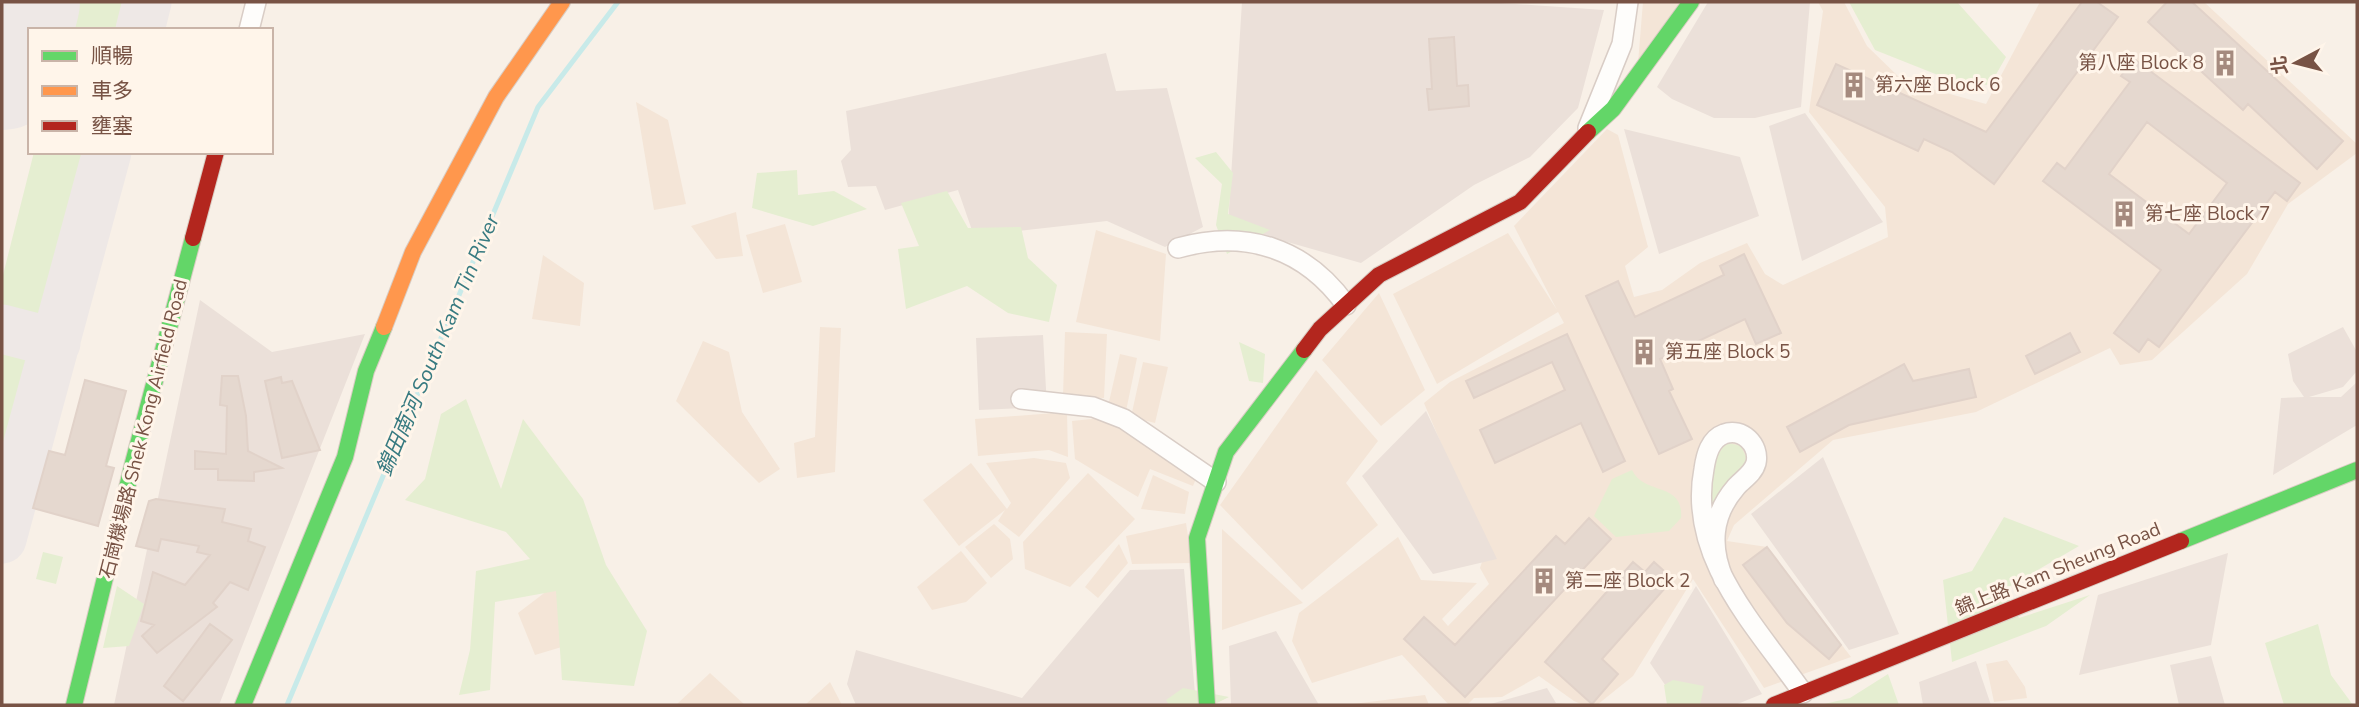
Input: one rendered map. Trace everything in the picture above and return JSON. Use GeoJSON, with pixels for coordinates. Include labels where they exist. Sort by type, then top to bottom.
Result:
{"type":"FeatureCollection","features":[{"type":"Feature","properties":{"kind":"street"},"geometry":{"type":"LineString","coordinates":[[250,28],[256,2]]}},
{"type":"Feature","properties":{"kind":"street"},"geometry":{"type":"LineString","coordinates":[[243,705],[345,457],[366,371],[413,252],[496,97],[562,2]]}},
{"type":"Feature","properties":{"kind":"street"},"geometry":{"type":"LineString","coordinates":[[1587,133],[1622,44],[1628,2]]}},
{"type":"Feature","properties":{"kind":"street"},"geometry":{"type":"LineString","coordinates":[[1207,705],[1196,538],[1226,452],[1320,329],[1379,275],[1520,202],[1613,108],[1691,2]]}},
{"type":"Feature","properties":{"kind":"street","name":"石崗機場路 Shek Kong Airfield Road"},"geometry":{"type":"LineString","coordinates":[[77,703],[133,463],[215,154]]}},
{"type":"Feature","properties":{"kind":"street"},"geometry":{"type":"LineString","coordinates":[[1178,248],[1226,239],[1255,243],[1306,262],[1328,279],[1346,305]]}},
{"type":"Feature","properties":{"kind":"street"},"geometry":{"type":"LineString","coordinates":[[1021,399],[1094,407],[1124,419],[1216,482]]}},
{"type":"Feature","properties":{"kind":"street"},"geometry":{"type":"LineString","coordinates":[[1724,580],[1715,558],[1716,525],[1732,492],[1755,467],[1757,457],[1754,446],[1737,432],[1726,433],[1710,446],[1700,496],[1704,535],[1724,580],[1803,693]]}},
{"type":"Feature","properties":{"kind":"street","name":"錦上路 Kam Sheung Road"},"geometry":{"type":"LineString","coordinates":[[1774,705],[2357,470]]}},
{"type":"Feature","properties":{"kind":"shaded area"},"geometry":{"type":"Polygon","coordinates":[[[1242,2],[1487,2],[1604,10],[1578,108],[1530,157],[1474,185],[1361,263],[1228,225],[1242,2]]]}},
{"type":"Feature","properties":{"kind":"shaded area"},"geometry":{"type":"Polygon","coordinates":[[[1643,2],[1680,2],[1638,63],[1643,2]]]}},
{"type":"Feature","properties":{"kind":"shaded area"},"geometry":{"type":"Polygon","coordinates":[[[1708,2],[1810,2],[1801,107],[1755,118],[1714,118],[1672,99],[1657,87],[1708,2]]]}},
{"type":"Feature","properties":{"kind":"shaded area"},"geometry":{"type":"Polygon","coordinates":[[[1818,2],[1844,2],[1867,46],[1903,81],[1986,104],[2040,2],[2204,2],[2357,144],[2357,153],[2288,204],[2247,274],[2152,360],[2120,365],[2110,348],[1976,412],[1833,440],[1734,525],[1727,541],[1767,547],[1851,657],[1764,688],[1693,579],[1633,676],[1597,705],[1583,705],[1574,701],[1539,676],[1502,697],[1474,698],[1467,705],[1449,705],[1402,655],[1312,683],[1292,641],[1299,613],[1398,537],[1421,580],[1477,583],[1442,619],[1448,626],[1489,584],[1480,568],[1486,550],[1424,403],[1450,382],[1564,323],[1558,312],[1437,384],[1393,294],[1508,233],[1557,310],[1514,226],[1607,129],[1618,135],[1648,247],[1625,266],[1634,297],[1662,290],[1700,263],[1747,243],[1765,274],[1783,285],[1888,237],[1885,207],[1809,112],[1823,11],[1818,2]]]}},
{"type":"Feature","properties":{"kind":"shaded area"},"geometry":{"type":"Polygon","coordinates":[[[1106,53],[1116,91],[1167,88],[1203,227],[1165,247],[1107,221],[974,236],[958,190],[885,210],[876,186],[848,187],[841,161],[851,150],[846,111],[1106,53]]]}},
{"type":"Feature","properties":{"kind":"shaded area"},"geometry":{"type":"Polygon","coordinates":[[[636,102],[668,120],[686,204],[654,210],[636,102]]]}},
{"type":"Feature","properties":{"kind":"shaded area"},"geometry":{"type":"Polygon","coordinates":[[[1805,113],[1883,222],[1802,261],[1769,126],[1805,113]]]}},
{"type":"Feature","properties":{"kind":"shaded area"},"geometry":{"type":"Polygon","coordinates":[[[1624,129],[1740,157],[1759,216],[1659,254],[1624,129]]]}},
{"type":"Feature","properties":{"kind":"shaded area"},"geometry":{"type":"Polygon","coordinates":[[[736,212],[743,256],[716,259],[691,226],[736,212]]]}},
{"type":"Feature","properties":{"kind":"shaded area"},"geometry":{"type":"Polygon","coordinates":[[[785,224],[802,282],[763,293],[746,235],[785,224]]]}},
{"type":"Feature","properties":{"kind":"shaded area"},"geometry":{"type":"Polygon","coordinates":[[[1096,230],[1166,254],[1160,341],[1076,322],[1096,230]]]}},
{"type":"Feature","properties":{"kind":"shaded area"},"geometry":{"type":"Polygon","coordinates":[[[543,255],[584,283],[580,326],[532,319],[543,255]]]}},
{"type":"Feature","properties":{"kind":"shaded area"},"geometry":{"type":"Polygon","coordinates":[[[1379,293],[1425,390],[1381,426],[1322,360],[1379,293]]]}},
{"type":"Feature","properties":{"kind":"shaded area"},"geometry":{"type":"Polygon","coordinates":[[[200,300],[272,352],[365,334],[219,705],[114,705],[200,300]]]}},
{"type":"Feature","properties":{"kind":"shaded area"},"geometry":{"type":"Polygon","coordinates":[[[820,327],[841,328],[835,472],[797,478],[794,443],[815,437],[820,327]]]}},
{"type":"Feature","properties":{"kind":"shaded area"},"geometry":{"type":"Polygon","coordinates":[[[2343,327],[2357,352],[2357,371],[2343,387],[2309,397],[2341,397],[2357,382],[2357,425],[2273,475],[2281,398],[2304,397],[2293,381],[2288,354],[2343,327]]]}},
{"type":"Feature","properties":{"kind":"shaded area"},"geometry":{"type":"Polygon","coordinates":[[[1065,332],[1107,334],[1104,398],[1063,396],[1065,332]]]}},
{"type":"Feature","properties":{"kind":"shaded area"},"geometry":{"type":"Polygon","coordinates":[[[1043,335],[1047,407],[979,410],[976,338],[1043,335]]]}},
{"type":"Feature","properties":{"kind":"shaded area"},"geometry":{"type":"Polygon","coordinates":[[[703,341],[729,352],[742,412],[780,469],[759,483],[676,401],[703,341]]]}},
{"type":"Feature","properties":{"kind":"shaded area"},"geometry":{"type":"Polygon","coordinates":[[[1120,354],[1137,358],[1126,411],[1108,406],[1120,354]]]}},
{"type":"Feature","properties":{"kind":"shaded area"},"geometry":{"type":"Polygon","coordinates":[[[1143,362],[1168,367],[1155,423],[1131,417],[1143,362]]]}},
{"type":"Feature","properties":{"kind":"shaded area"},"geometry":{"type":"Polygon","coordinates":[[[1316,370],[1378,441],[1346,483],[1378,525],[1302,590],[1220,505],[1316,370]]]}},
{"type":"Feature","properties":{"kind":"shaded area"},"geometry":{"type":"Polygon","coordinates":[[[1426,411],[1497,559],[1433,574],[1362,476],[1426,411]]]}},
{"type":"Feature","properties":{"kind":"shaded area"},"geometry":{"type":"Polygon","coordinates":[[[1067,412],[1068,457],[1049,450],[978,456],[975,419],[1067,412]]]}},
{"type":"Feature","properties":{"kind":"shaded area"},"geometry":{"type":"Polygon","coordinates":[[[1101,418],[1198,474],[1193,486],[1150,469],[1138,497],[1075,459],[1072,421],[1101,418]]]}},
{"type":"Feature","properties":{"kind":"shaded area"},"geometry":{"type":"Polygon","coordinates":[[[1823,457],[1899,634],[1849,650],[1751,514],[1823,457]]]}},
{"type":"Feature","properties":{"kind":"shaded area"},"geometry":{"type":"Polygon","coordinates":[[[1034,458],[1066,463],[1070,478],[1019,537],[998,521],[1005,510],[959,546],[923,500],[971,463],[1007,509],[1011,503],[986,463],[1034,458]]]}},
{"type":"Feature","properties":{"kind":"shaded area"},"geometry":{"type":"Polygon","coordinates":[[[1088,473],[1135,519],[1070,587],[1025,569],[1023,542],[1088,473]]]}},
{"type":"Feature","properties":{"kind":"shaded area"},"geometry":{"type":"Polygon","coordinates":[[[1153,475],[1189,492],[1185,514],[1141,509],[1153,475]]]}},
{"type":"Feature","properties":{"kind":"shaded area"},"geometry":{"type":"Polygon","coordinates":[[[1186,523],[1192,563],[1132,564],[1126,536],[1186,523]]]}},
{"type":"Feature","properties":{"kind":"shaded area"},"geometry":{"type":"Polygon","coordinates":[[[994,524],[1010,539],[1013,559],[991,578],[965,547],[994,524]]]}},
{"type":"Feature","properties":{"kind":"shaded area"},"geometry":{"type":"Polygon","coordinates":[[[1222,529],[1303,603],[1222,630],[1222,529]]]}},
{"type":"Feature","properties":{"kind":"shaded area"},"geometry":{"type":"Polygon","coordinates":[[[1119,544],[1128,563],[1098,598],[1085,587],[1119,544]]]}},
{"type":"Feature","properties":{"kind":"shaded area"},"geometry":{"type":"Polygon","coordinates":[[[961,551],[987,583],[966,602],[932,610],[917,587],[961,551]]]}},
{"type":"Feature","properties":{"kind":"shaded area"},"geometry":{"type":"Polygon","coordinates":[[[2228,553],[2211,645],[2079,675],[2098,595],[2228,553]]]}},
{"type":"Feature","properties":{"kind":"shaded area"},"geometry":{"type":"Polygon","coordinates":[[[1184,569],[1196,705],[856,705],[847,684],[856,650],[1022,698],[1130,570],[1184,569]]]}},
{"type":"Feature","properties":{"kind":"shaded area"},"geometry":{"type":"Polygon","coordinates":[[[560,581],[575,643],[535,655],[518,613],[560,581]]]}},
{"type":"Feature","properties":{"kind":"shaded area"},"geometry":{"type":"Polygon","coordinates":[[[1696,586],[1762,694],[1735,705],[1679,705],[1650,663],[1696,586]]]}},
{"type":"Feature","properties":{"kind":"shaded area"},"geometry":{"type":"Polygon","coordinates":[[[1276,631],[1319,705],[1231,705],[1229,646],[1276,631]]]}},
{"type":"Feature","properties":{"kind":"shaded area"},"geometry":{"type":"Polygon","coordinates":[[[2211,656],[2225,705],[2179,705],[2170,665],[2211,656]]]}},
{"type":"Feature","properties":{"kind":"shaded area"},"geometry":{"type":"Polygon","coordinates":[[[2007,660],[2025,687],[2027,698],[1994,702],[1986,664],[2007,660]]]}},
{"type":"Feature","properties":{"kind":"shaded area"},"geometry":{"type":"Polygon","coordinates":[[[1976,661],[1991,705],[1923,705],[1919,682],[1976,661]]]}},
{"type":"Feature","properties":{"kind":"shaded area"},"geometry":{"type":"Polygon","coordinates":[[[710,673],[745,705],[676,705],[710,673]]]}},
{"type":"Feature","properties":{"kind":"shaded area"},"geometry":{"type":"Polygon","coordinates":[[[830,682],[842,705],[805,705],[830,682]]]}},
{"type":"Feature","properties":{"kind":"shaded area"},"geometry":{"type":"Polygon","coordinates":[[[1547,688],[1556,703],[1578,705],[1487,705],[1547,688]]]}},
{"type":"Feature","properties":{"kind":"shaded area"},"geometry":{"type":"Polygon","coordinates":[[[1425,695],[1429,705],[1345,705],[1425,695]]]}},
{"type":"Feature","properties":{"kind":"green space"},"geometry":{"type":"Polygon","coordinates":[[[74,2],[136,2],[130,28],[68,28],[74,2]]]}},
{"type":"Feature","properties":{"kind":"green space"},"geometry":{"type":"Polygon","coordinates":[[[1849,2],[1957,2],[2006,57],[1990,85],[1958,83],[1875,50],[1849,2]]]}},
{"type":"Feature","properties":{"kind":"green space"},"geometry":{"type":"Polygon","coordinates":[[[1216,152],[1233,173],[1228,214],[1270,230],[1227,254],[1216,225],[1222,184],[1195,158],[1216,152]]]}},
{"type":"Feature","properties":{"kind":"green space"},"geometry":{"type":"Polygon","coordinates":[[[33,154],[95,154],[51,329],[2,316],[2,279],[33,154]]]}},
{"type":"Feature","properties":{"kind":"green space"},"geometry":{"type":"Polygon","coordinates":[[[797,170],[798,195],[834,191],[867,209],[813,226],[752,208],[757,173],[797,170]]]}},
{"type":"Feature","properties":{"kind":"green space"},"geometry":{"type":"Polygon","coordinates":[[[947,191],[968,228],[1021,227],[1028,258],[1057,285],[1049,322],[1008,313],[967,286],[906,309],[898,249],[919,246],[901,203],[947,191]]]}},
{"type":"Feature","properties":{"kind":"green space"},"geometry":{"type":"Polygon","coordinates":[[[2,336],[45,348],[2,514],[2,336]]]}},
{"type":"Feature","properties":{"kind":"green space"},"geometry":{"type":"Polygon","coordinates":[[[1239,342],[1265,354],[1263,383],[1249,381],[1239,342]]]}},
{"type":"Feature","properties":{"kind":"green space"},"geometry":{"type":"Polygon","coordinates":[[[466,399],[501,489],[523,419],[583,499],[606,565],[647,631],[634,686],[562,680],[556,591],[495,602],[490,690],[459,695],[470,650],[476,571],[530,559],[506,532],[405,500],[425,479],[441,414],[466,399]]]}},
{"type":"Feature","properties":{"kind":"green space"},"geometry":{"type":"Polygon","coordinates":[[[1729,443],[1741,446],[1746,457],[1745,463],[1723,486],[1711,508],[1715,463],[1718,455],[1729,443]]]}},
{"type":"Feature","properties":{"kind":"green space"},"geometry":{"type":"Polygon","coordinates":[[[1632,470],[1645,483],[1670,493],[1676,499],[1681,518],[1669,531],[1616,537],[1594,516],[1612,479],[1632,470]]]}},
{"type":"Feature","properties":{"kind":"green space"},"geometry":{"type":"Polygon","coordinates":[[[2004,517],[2079,546],[2005,589],[2019,618],[2090,595],[2046,626],[1952,662],[1943,580],[1972,571],[2004,517]]]}},
{"type":"Feature","properties":{"kind":"green space"},"geometry":{"type":"Polygon","coordinates":[[[43,552],[63,557],[56,584],[36,579],[43,552]]]}},
{"type":"Feature","properties":{"kind":"green space"},"geometry":{"type":"Polygon","coordinates":[[[117,586],[144,604],[129,646],[103,648],[117,586]]]}},
{"type":"Feature","properties":{"kind":"green space"},"geometry":{"type":"Polygon","coordinates":[[[2318,624],[2331,675],[2353,705],[2284,705],[2265,643],[2318,624]]]}},
{"type":"Feature","properties":{"kind":"green space"},"geometry":{"type":"Polygon","coordinates":[[[1888,674],[1899,705],[1820,705],[1850,698],[1888,674]]]}},
{"type":"Feature","properties":{"kind":"green space"},"geometry":{"type":"Polygon","coordinates":[[[1673,680],[1704,686],[1700,705],[1667,705],[1664,685],[1673,680]]]}},
{"type":"Feature","properties":{"kind":"green space"},"geometry":{"type":"Polygon","coordinates":[[[1183,688],[1229,697],[1213,705],[1169,705],[1166,700],[1183,688]]]}},
{"type":"Feature","properties":{"kind":"building","name":"第六座 Block 6"},"geometry":{"type":"Polygon","coordinates":[[[2082,2],[2097,2],[2118,17],[1994,184],[1952,152],[1924,139],[1918,151],[1817,105],[1836,64],[1986,132],[2082,2]]]}},
{"type":"Feature","properties":{"kind":"building","name":"第八座 Block 8"},"geometry":{"type":"Polygon","coordinates":[[[2167,2],[2192,2],[2343,141],[2317,169],[2248,104],[2243,110],[2148,22],[2167,2]]]}},
{"type":"Feature","properties":{"kind":"building"},"geometry":{"type":"Polygon","coordinates":[[[1454,37],[1457,86],[1468,85],[1469,106],[1429,110],[1427,89],[1432,89],[1429,39],[1454,37]]]}},
{"type":"Feature","properties":{"kind":"building","name":"第七座 Block 7"},"geometry":{"type":"Polygon","coordinates":[[[2134,59],[2300,183],[2287,201],[2275,192],[2159,347],[2148,339],[2139,352],[2114,333],[2161,270],[2043,181],[2057,163],[2065,169],[2130,82],[2121,76],[2134,59]],[[2147,122],[2109,174],[2189,234],[2227,183],[2147,122]]]}},
{"type":"Feature","properties":{"kind":"building","name":"第五座 Block 5"},"geometry":{"type":"Polygon","coordinates":[[[1744,254],[1781,333],[1756,344],[1745,319],[1660,359],[1673,389],[1669,391],[1692,439],[1659,454],[1586,296],[1618,281],[1635,317],[1724,275],[1720,266],[1744,254]]]}},
{"type":"Feature","properties":{"kind":"building"},"geometry":{"type":"Polygon","coordinates":[[[2070,333],[2080,352],[2035,374],[2026,356],[2070,333]]]}},
{"type":"Feature","properties":{"kind":"building"},"geometry":{"type":"Polygon","coordinates":[[[1567,334],[1625,461],[1603,472],[1581,423],[1495,463],[1480,430],[1565,390],[1552,362],[1474,398],[1466,381],[1567,334]]]}},
{"type":"Feature","properties":{"kind":"building"},"geometry":{"type":"Polygon","coordinates":[[[1904,364],[1913,381],[1969,369],[1976,397],[1849,425],[1800,452],[1787,427],[1904,364]]]}},
{"type":"Feature","properties":{"kind":"building"},"geometry":{"type":"Polygon","coordinates":[[[222,376],[238,376],[246,416],[248,451],[282,468],[254,472],[254,481],[218,480],[218,469],[195,469],[195,451],[226,454],[227,406],[220,405],[222,376]]]}},
{"type":"Feature","properties":{"kind":"building"},"geometry":{"type":"Polygon","coordinates":[[[281,377],[282,383],[292,381],[320,450],[282,458],[265,381],[281,377]]]}},
{"type":"Feature","properties":{"kind":"building"},"geometry":{"type":"Polygon","coordinates":[[[85,380],[126,391],[106,466],[114,468],[98,526],[33,508],[49,451],[65,455],[85,380]]]}},
{"type":"Feature","properties":{"kind":"building"},"geometry":{"type":"Polygon","coordinates":[[[156,499],[225,509],[222,522],[251,529],[248,541],[265,547],[248,590],[230,582],[213,603],[217,607],[157,653],[142,636],[154,625],[141,621],[153,572],[185,585],[210,555],[197,552],[199,546],[161,539],[158,551],[136,546],[149,501],[156,499]]]}},
{"type":"Feature","properties":{"kind":"building","name":"第二座 Block 2"},"geometry":{"type":"Polygon","coordinates":[[[1589,518],[1611,539],[1465,697],[1404,639],[1424,617],[1455,645],[1556,536],[1565,544],[1589,518]]]}},
{"type":"Feature","properties":{"kind":"building"},"geometry":{"type":"Polygon","coordinates":[[[1767,547],[1841,645],[1829,659],[1787,623],[1743,565],[1767,547]]]}},
{"type":"Feature","properties":{"kind":"building"},"geometry":{"type":"Polygon","coordinates":[[[1633,562],[1645,572],[1654,562],[1673,579],[1602,659],[1618,674],[1592,704],[1545,662],[1633,562]]]}},
{"type":"Feature","properties":{"kind":"building"},"geometry":{"type":"Polygon","coordinates":[[[210,624],[232,640],[183,701],[164,686],[210,624]]]}},
{"type":"Feature","properties":{"kind":"waterway","name":"錦田南河 South Kam Tin River"},"geometry":{"type":"LineString","coordinates":[[287,705],[538,107],[618,2]]}},
{"type":"Feature","properties":{"kind":"taxiway"},"geometry":{"type":"LineString","coordinates":[[140,28],[147,2]]}},
{"type":"Feature","properties":{"kind":"taxiway"},"geometry":{"type":"LineString","coordinates":[[2,90],[28,96]]}},
{"type":"Feature","properties":{"kind":"taxiway"},"geometry":{"type":"LineString","coordinates":[[2,539],[106,154]]}},
{"type":"Feature","properties":{"kind":"taxiway"},"geometry":{"type":"LineString","coordinates":[[2,329],[56,343]]}},
{"type":"Feature","properties":{"kind":"runway"},"geometry":{"type":"LineString","coordinates":[[2,69],[19,2]]}},
{"type":"Feature","properties":{"kind":"traffic: fast"},"geometry":{"type":"LineString","coordinates":[[1588,132],[1613,109],[1691,2]]}},
{"type":"Feature","properties":{"kind":"traffic: fast"},"geometry":{"type":"LineString","coordinates":[[74,705],[133,463],[193,238]]}},
{"type":"Feature","properties":{"kind":"traffic: fast"},"geometry":{"type":"LineString","coordinates":[[243,705],[345,457],[366,371],[384,327]]}},
{"type":"Feature","properties":{"kind":"traffic: fast"},"geometry":{"type":"LineString","coordinates":[[1207,705],[1197,538],[1226,452],[1304,350]]}},
{"type":"Feature","properties":{"kind":"traffic: fast"},"geometry":{"type":"LineString","coordinates":[[2181,541],[2357,470]]}},
{"type":"Feature","properties":{"kind":"traffic: slow"},"geometry":{"type":"LineString","coordinates":[[384,327],[413,252],[496,97],[562,2]]}},
{"type":"Feature","properties":{"kind":"traffic: jam"},"geometry":{"type":"LineString","coordinates":[[1304,350],[1320,329],[1379,275],[1520,202],[1588,132]]}},
{"type":"Feature","properties":{"kind":"traffic: jam"},"geometry":{"type":"LineString","coordinates":[[193,238],[215,154]]}},
{"type":"Feature","properties":{"kind":"traffic: jam"},"geometry":{"type":"LineString","coordinates":[[1774,705],[2181,541]]}},
{"type":"Feature","properties":{"kind":"place","name":"第八座 Block 8"},"geometry":{"type":"Point","coordinates":[2225,63]}},
{"type":"Feature","properties":{"kind":"place","name":"第六座 Block 6"},"geometry":{"type":"Point","coordinates":[1854,85]}},
{"type":"Feature","properties":{"kind":"place","name":"第七座 Block 7"},"geometry":{"type":"Point","coordinates":[2124,214]}},
{"type":"Feature","properties":{"kind":"place","name":"第五座 Block 5"},"geometry":{"type":"Point","coordinates":[1644,352]}},
{"type":"Feature","properties":{"kind":"place","name":"第二座 Block 2"},"geometry":{"type":"Point","coordinates":[1544,581]}}]}
